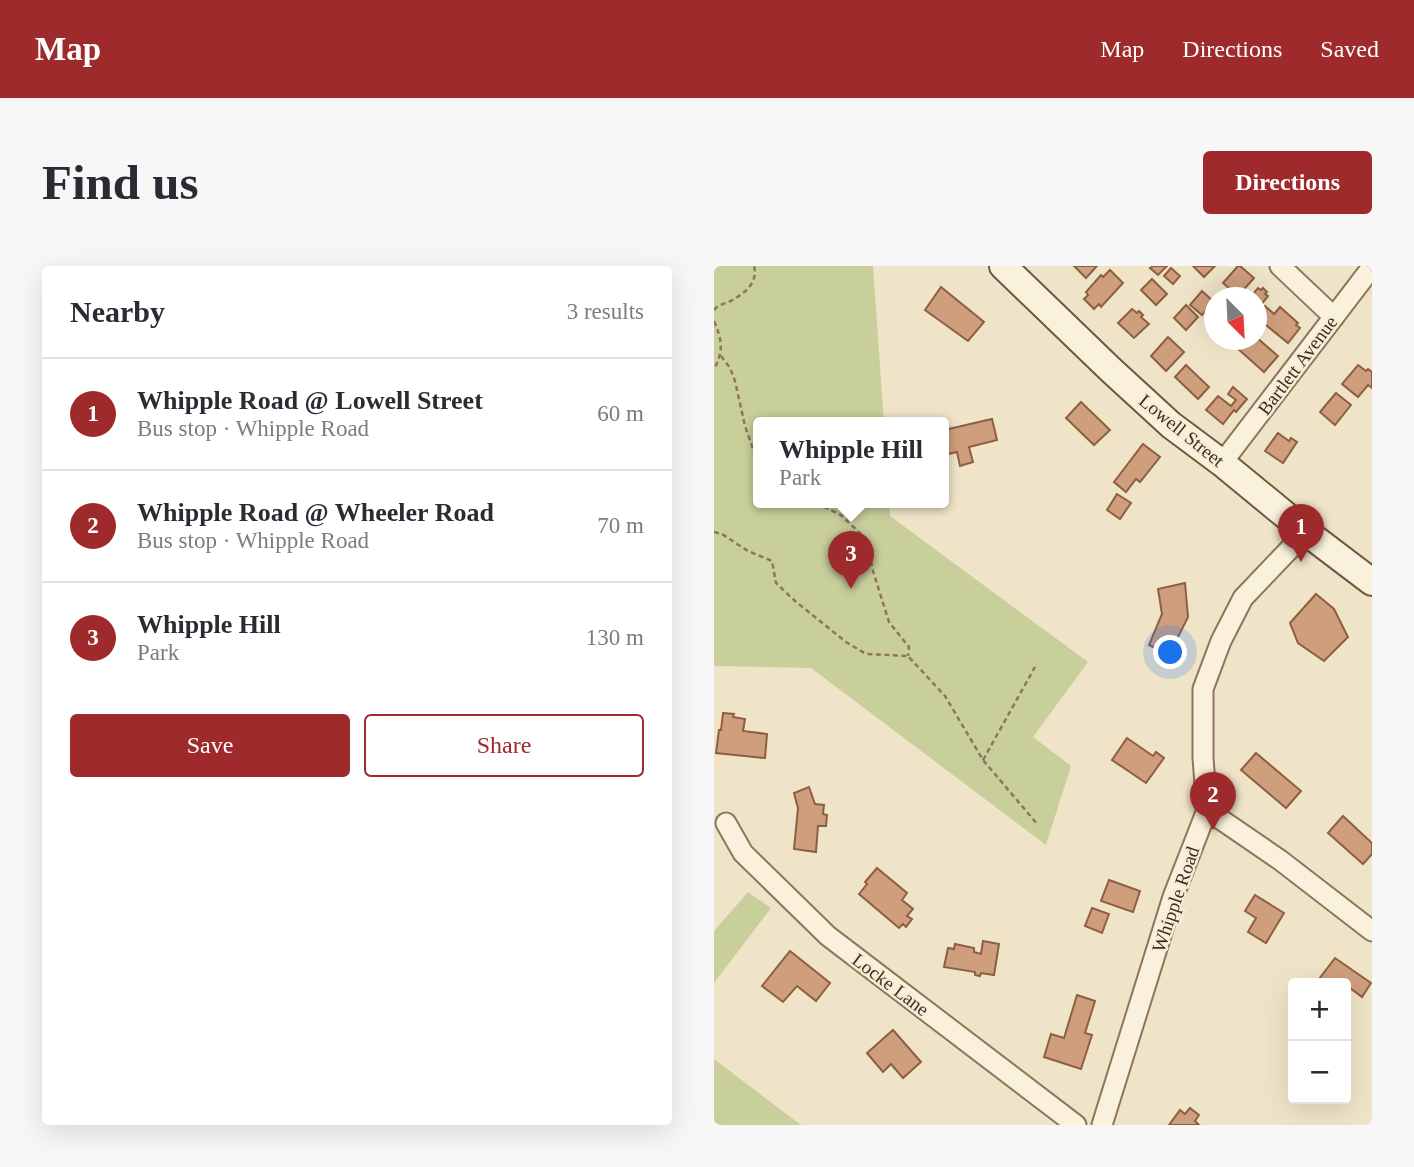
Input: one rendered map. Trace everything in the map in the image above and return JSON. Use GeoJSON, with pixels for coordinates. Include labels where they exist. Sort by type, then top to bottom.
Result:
{"type":"FeatureCollection","features":[{"type":"Feature","properties":{"kind":"main road","name":"Lowell Street"},"geometry":{"type":"LineString","coordinates":[[1003,266],[1171,425],[1372,582]]}},
{"type":"Feature","properties":{"kind":"street"},"geometry":{"type":"LineString","coordinates":[[1280,266],[1334,317]]}},
{"type":"Feature","properties":{"kind":"street","name":"Bartlett Avenue"},"geometry":{"type":"LineString","coordinates":[[1222,463],[1372,267]]}},
{"type":"Feature","properties":{"kind":"street","name":"Whipple Road"},"geometry":{"type":"LineString","coordinates":[[1102,1125],[1173,897],[1207,810],[1203,758],[1203,689],[1221,641],[1243,598],[1306,533]]}},
{"type":"Feature","properties":{"kind":"street"},"geometry":{"type":"LineString","coordinates":[[1207,810],[1280,860],[1372,931]]}},
{"type":"Feature","properties":{"kind":"street","name":"Locke Lane"},"geometry":{"type":"LineString","coordinates":[[726,823],[743,853],[828,936],[1076,1125]]}},
{"type":"Feature","properties":{"kind":"path"},"geometry":{"type":"LineString","coordinates":[[714,310],[719,304],[733,300],[753,283],[754,266]]}},
{"type":"Feature","properties":{"kind":"path"},"geometry":{"type":"LineString","coordinates":[[714,321],[719,332],[721,356],[736,381],[745,426],[753,449]]}},
{"type":"Feature","properties":{"kind":"path"},"geometry":{"type":"LineString","coordinates":[[714,369],[721,356]]}},
{"type":"Feature","properties":{"kind":"path"},"geometry":{"type":"LineString","coordinates":[[826,508],[841,515],[866,539],[889,622],[909,647],[908,656]]}},
{"type":"Feature","properties":{"kind":"path"},"geometry":{"type":"LineString","coordinates":[[714,532],[772,561],[776,583],[846,642],[866,654],[908,656],[945,696],[983,760],[1038,825]]}},
{"type":"Feature","properties":{"kind":"path"},"geometry":{"type":"LineString","coordinates":[[983,760],[1035,667]]}},
{"type":"Feature","properties":{"kind":"green space"},"geometry":{"type":"Polygon","coordinates":[[[714,266],[873,266],[884,417],[753,417],[753,508],[889,508],[890,516],[1088,662],[1033,737],[1071,766],[1046,845],[811,668],[714,666],[714,266]]]}},
{"type":"Feature","properties":{"kind":"green space"},"geometry":{"type":"Polygon","coordinates":[[[748,892],[771,908],[714,983],[714,931],[748,892]]]}},
{"type":"Feature","properties":{"kind":"green space"},"geometry":{"type":"Polygon","coordinates":[[[714,1059],[801,1125],[714,1125],[714,1059]]]}},
{"type":"Feature","properties":{"kind":"building"},"geometry":{"type":"Polygon","coordinates":[[[1074,266],[1097,266],[1086,278],[1074,266]]]}},
{"type":"Feature","properties":{"kind":"building"},"geometry":{"type":"Polygon","coordinates":[[[1167,266],[1158,275],[1150,268],[1167,266]]]}},
{"type":"Feature","properties":{"kind":"building"},"geometry":{"type":"Polygon","coordinates":[[[1193,266],[1215,266],[1204,277],[1193,266]]]}},
{"type":"Feature","properties":{"kind":"building"},"geometry":{"type":"Polygon","coordinates":[[[1238,266],[1254,278],[1246,287],[1228,287],[1223,283],[1238,266]]]}},
{"type":"Feature","properties":{"kind":"building"},"geometry":{"type":"Polygon","coordinates":[[[1171,268],[1180,276],[1173,284],[1164,276],[1171,268]]]}},
{"type":"Feature","properties":{"kind":"building"},"geometry":{"type":"Polygon","coordinates":[[[1110,270],[1123,283],[1101,307],[1099,304],[1094,309],[1084,299],[1088,295],[1086,292],[1101,275],[1103,277],[1110,270]]]}},
{"type":"Feature","properties":{"kind":"building"},"geometry":{"type":"Polygon","coordinates":[[[1152,279],[1167,294],[1156,305],[1141,290],[1152,279]]]}},
{"type":"Feature","properties":{"kind":"building"},"geometry":{"type":"Polygon","coordinates":[[[941,287],[984,322],[968,341],[925,310],[941,287]]]}},
{"type":"Feature","properties":{"kind":"building"},"geometry":{"type":"Polygon","coordinates":[[[1202,291],[1204,293],[1202,315],[1190,305],[1202,291]]]}},
{"type":"Feature","properties":{"kind":"building"},"geometry":{"type":"Polygon","coordinates":[[[1186,305],[1198,317],[1186,330],[1174,318],[1186,305]]]}},
{"type":"Feature","properties":{"kind":"building"},"geometry":{"type":"Polygon","coordinates":[[[1280,307],[1298,323],[1296,325],[1300,328],[1288,343],[1267,326],[1267,308],[1274,314],[1280,307]]]}},
{"type":"Feature","properties":{"kind":"building"},"geometry":{"type":"Polygon","coordinates":[[[1132,309],[1137,313],[1139,311],[1149,324],[1134,338],[1118,323],[1132,309]]]}},
{"type":"Feature","properties":{"kind":"building"},"geometry":{"type":"Polygon","coordinates":[[[1168,337],[1184,352],[1166,371],[1151,356],[1168,337]]]}},
{"type":"Feature","properties":{"kind":"building"},"geometry":{"type":"Polygon","coordinates":[[[1267,346],[1278,356],[1264,372],[1239,350],[1267,350],[1267,346]]]}},
{"type":"Feature","properties":{"kind":"building"},"geometry":{"type":"Polygon","coordinates":[[[1186,365],[1209,387],[1198,399],[1175,377],[1186,365]]]}},
{"type":"Feature","properties":{"kind":"building"},"geometry":{"type":"Polygon","coordinates":[[[1358,365],[1372,372],[1372,388],[1368,385],[1358,397],[1342,384],[1358,365]]]}},
{"type":"Feature","properties":{"kind":"building"},"geometry":{"type":"Polygon","coordinates":[[[1233,387],[1247,399],[1223,424],[1206,410],[1218,396],[1231,406],[1236,400],[1228,394],[1233,387]]]}},
{"type":"Feature","properties":{"kind":"building"},"geometry":{"type":"Polygon","coordinates":[[[1336,393],[1351,405],[1335,425],[1320,412],[1336,393]]]}},
{"type":"Feature","properties":{"kind":"building"},"geometry":{"type":"Polygon","coordinates":[[[1081,402],[1110,430],[1094,445],[1066,418],[1081,402]]]}},
{"type":"Feature","properties":{"kind":"building"},"geometry":{"type":"Polygon","coordinates":[[[992,419],[997,440],[969,447],[973,462],[960,466],[957,452],[949,454],[949,429],[992,419]]]}},
{"type":"Feature","properties":{"kind":"building"},"geometry":{"type":"Polygon","coordinates":[[[1278,433],[1289,441],[1291,438],[1297,442],[1283,463],[1265,451],[1278,433]]]}},
{"type":"Feature","properties":{"kind":"building"},"geometry":{"type":"Polygon","coordinates":[[[1143,444],[1160,457],[1140,482],[1136,479],[1126,492],[1114,482],[1143,444]]]}},
{"type":"Feature","properties":{"kind":"building"},"geometry":{"type":"Polygon","coordinates":[[[1117,494],[1131,503],[1120,519],[1107,510],[1117,494]]]}},
{"type":"Feature","properties":{"kind":"building"},"geometry":{"type":"Polygon","coordinates":[[[1185,583],[1188,617],[1169,655],[1149,645],[1162,614],[1158,589],[1185,583]]]}},
{"type":"Feature","properties":{"kind":"building"},"geometry":{"type":"Polygon","coordinates":[[[1316,594],[1334,609],[1348,637],[1324,661],[1298,643],[1290,623],[1316,594]]]}},
{"type":"Feature","properties":{"kind":"building"},"geometry":{"type":"Polygon","coordinates":[[[723,713],[745,719],[743,731],[767,734],[765,758],[716,753],[723,713]]]}},
{"type":"Feature","properties":{"kind":"building"},"geometry":{"type":"Polygon","coordinates":[[[1127,738],[1153,756],[1156,752],[1164,758],[1146,783],[1112,760],[1127,738]]]}},
{"type":"Feature","properties":{"kind":"building"},"geometry":{"type":"Polygon","coordinates":[[[1256,753],[1301,791],[1286,808],[1241,770],[1256,753]]]}},
{"type":"Feature","properties":{"kind":"building"},"geometry":{"type":"Polygon","coordinates":[[[809,787],[815,804],[824,805],[823,814],[827,815],[826,826],[818,826],[816,852],[794,849],[798,808],[794,793],[809,787]]]}},
{"type":"Feature","properties":{"kind":"building"},"geometry":{"type":"Polygon","coordinates":[[[1343,816],[1372,843],[1372,854],[1363,864],[1328,833],[1343,816]]]}},
{"type":"Feature","properties":{"kind":"building"},"geometry":{"type":"Polygon","coordinates":[[[877,868],[907,893],[902,900],[913,909],[907,916],[912,919],[906,927],[903,924],[899,928],[859,894],[877,868]]]}},
{"type":"Feature","properties":{"kind":"building"},"geometry":{"type":"Polygon","coordinates":[[[1109,880],[1140,891],[1133,912],[1101,901],[1109,880]]]}},
{"type":"Feature","properties":{"kind":"building"},"geometry":{"type":"Polygon","coordinates":[[[1255,895],[1284,913],[1266,943],[1248,932],[1256,918],[1245,911],[1255,895]]]}},
{"type":"Feature","properties":{"kind":"building"},"geometry":{"type":"Polygon","coordinates":[[[1092,908],[1109,914],[1102,933],[1085,926],[1092,908]]]}},
{"type":"Feature","properties":{"kind":"building"},"geometry":{"type":"Polygon","coordinates":[[[983,941],[999,944],[994,975],[981,973],[980,976],[975,975],[975,972],[944,967],[948,948],[954,949],[955,944],[974,948],[974,952],[981,954],[983,941]]]}},
{"type":"Feature","properties":{"kind":"building"},"geometry":{"type":"Polygon","coordinates":[[[790,951],[830,983],[816,1001],[797,986],[783,1002],[762,986],[790,951]]]}},
{"type":"Feature","properties":{"kind":"building"},"geometry":{"type":"Polygon","coordinates":[[[1335,958],[1371,983],[1362,997],[1351,989],[1351,978],[1320,978],[1335,958]]]}},
{"type":"Feature","properties":{"kind":"building"},"geometry":{"type":"Polygon","coordinates":[[[1077,995],[1095,1001],[1085,1033],[1092,1035],[1081,1069],[1044,1057],[1051,1034],[1064,1038],[1077,995]]]}},
{"type":"Feature","properties":{"kind":"building"},"geometry":{"type":"Polygon","coordinates":[[[893,1030],[921,1062],[903,1078],[891,1064],[883,1072],[867,1053],[893,1030]]]}},
{"type":"Feature","properties":{"kind":"building"},"geometry":{"type":"Polygon","coordinates":[[[1190,1108],[1199,1115],[1195,1121],[1199,1125],[1169,1125],[1180,1110],[1185,1114],[1190,1108]]]}},
{"type":"Feature","properties":{"kind":"place","name":"Whipple Road @ Lowell Street"},"geometry":{"type":"Point","coordinates":[1301,562]}},
{"type":"Feature","properties":{"kind":"place","name":"Whipple Hill"},"geometry":{"type":"Point","coordinates":[851,589]}},
{"type":"Feature","properties":{"kind":"place","name":"Whipple Road @ Wheeler Road"},"geometry":{"type":"Point","coordinates":[1213,830]}}]}
